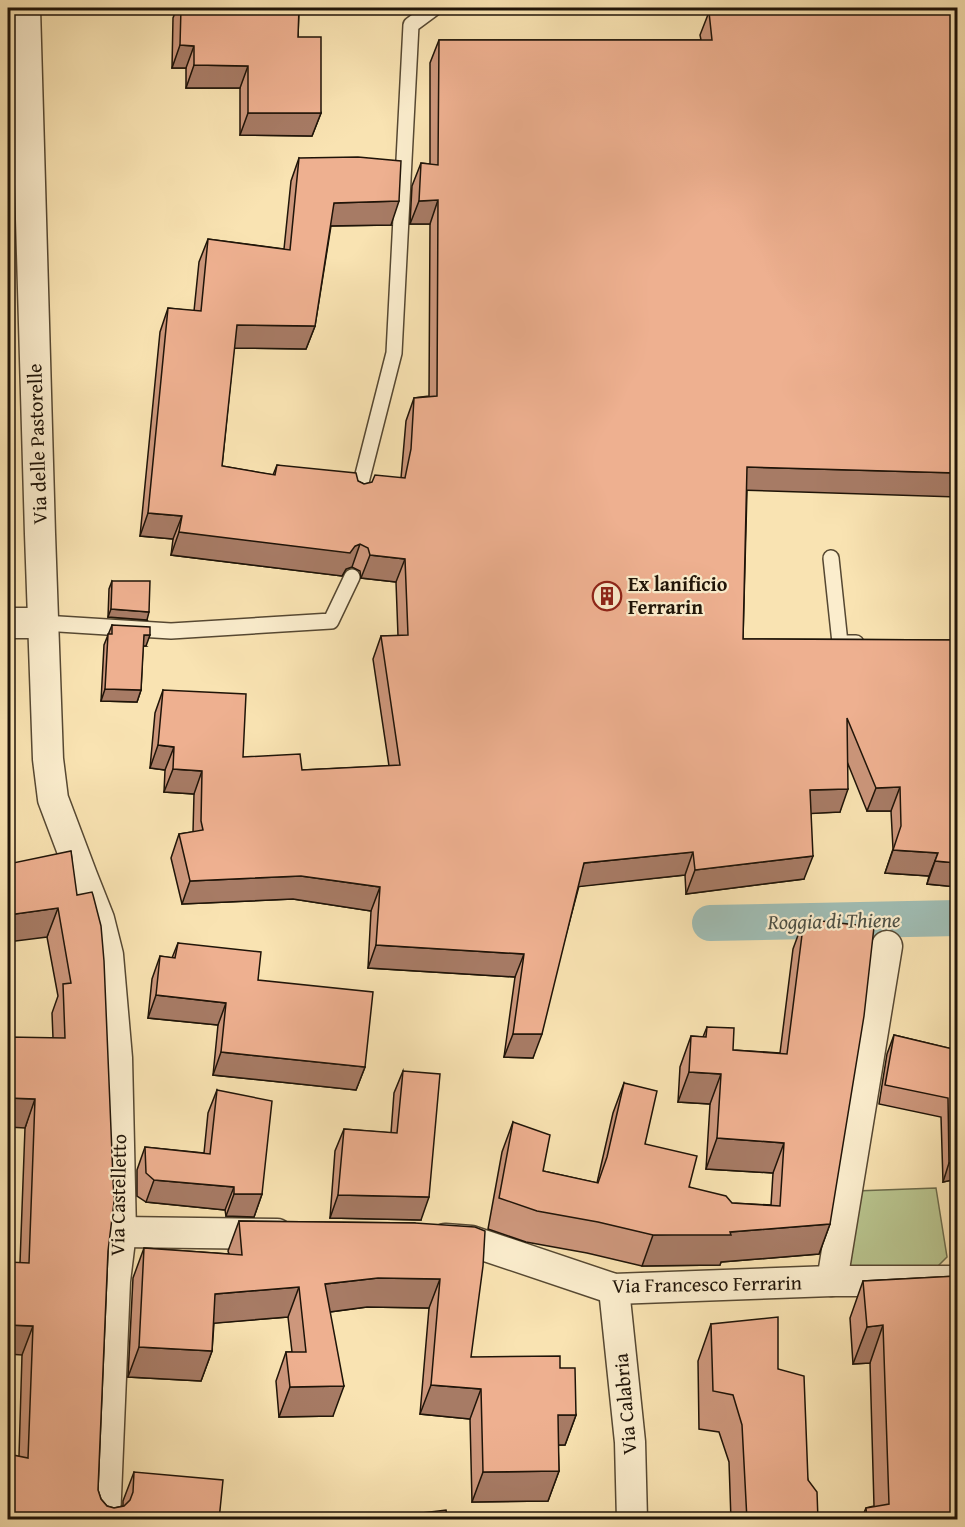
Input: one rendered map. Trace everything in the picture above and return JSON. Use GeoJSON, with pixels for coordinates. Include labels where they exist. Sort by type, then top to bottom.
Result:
{"type":"FeatureCollection","features":[{"type":"Feature","properties":{"kind":"street","name":"Via delle Pastorelle"},"geometry":{"type":"LineString","coordinates":[[25,8],[48,759],[53,798],[82,876]]}},
{"type":"Feature","properties":{"kind":"street"},"geometry":{"type":"LineString","coordinates":[[8,622],[43,624]]}},
{"type":"Feature","properties":{"kind":"street","name":"Via Castelletto"},"geometry":{"type":"LineString","coordinates":[[82,876],[99,919],[108,956],[117,1058],[121,1232],[115,1281],[105,1520]]}},
{"type":"Feature","properties":{"kind":"street"},"geometry":{"type":"LineString","coordinates":[[832,1281],[886,946]]}},
{"type":"Feature","properties":{"kind":"street"},"geometry":{"type":"LineString","coordinates":[[121,1232],[299,1234]]}},
{"type":"Feature","properties":{"kind":"street","name":"Via Francesco Ferrarin"},"geometry":{"type":"LineString","coordinates":[[415,1236],[471,1241],[614,1289],[832,1281],[957,1281]]}},
{"type":"Feature","properties":{"kind":"street","name":"Via Calabria"},"geometry":{"type":"LineString","coordinates":[[614,1289],[630,1442],[632,1520]]}},
{"type":"Feature","properties":{"kind":"lane"},"geometry":{"type":"LineString","coordinates":[[357,498],[394,353],[411,25],[434,8]]}},
{"type":"Feature","properties":{"kind":"lane"},"geometry":{"type":"LineString","coordinates":[[831,558],[840,643],[875,644]]}},
{"type":"Feature","properties":{"kind":"lane"},"geometry":{"type":"LineString","coordinates":[[43,624],[171,631],[331,621],[352,577]]}},
{"type":"Feature","properties":{"kind":"green space"},"geometry":{"type":"Polygon","coordinates":[[[8,16],[10,16],[11,213],[8,213],[8,16]]]}},
{"type":"Feature","properties":{"kind":"green space"},"geometry":{"type":"Polygon","coordinates":[[[936,1188],[947,1257],[937,1267],[849,1269],[855,1191],[936,1188]]]}},
{"type":"Feature","properties":{"kind":"building"},"geometry":{"type":"Polygon","coordinates":[[[181,8],[299,8],[298,37],[321,37],[321,113],[248,113],[248,66],[194,65],[194,46],[180,45],[181,8]]]}},
{"type":"Feature","properties":{"kind":"building","name":"Ex lanificio Ferrarin"},"geometry":{"type":"Polygon","coordinates":[[[709,12],[957,14],[957,473],[747,467],[743,639],[957,640],[957,863],[935,861],[938,853],[893,850],[901,826],[900,787],[876,788],[847,718],[848,789],[810,790],[813,856],[695,870],[693,852],[584,863],[542,1034],[513,1034],[524,954],[376,945],[380,887],[301,876],[190,881],[179,834],[203,830],[201,821],[202,771],[173,769],[174,747],[158,745],[163,690],[246,694],[243,757],[300,754],[302,770],[400,765],[381,636],[408,635],[405,559],[370,555],[368,548],[360,544],[355,546],[350,553],[179,532],[182,516],[148,513],[168,308],[201,311],[208,239],[290,250],[299,158],[358,157],[401,161],[399,201],[334,203],[315,326],[237,325],[222,466],[275,475],[277,465],[356,473],[358,481],[364,484],[372,482],[375,475],[405,478],[411,449],[414,398],[437,396],[438,200],[419,201],[421,163],[438,165],[439,40],[712,40],[709,12]]]}},
{"type":"Feature","properties":{"kind":"building"},"geometry":{"type":"Polygon","coordinates":[[[8,369],[9,442],[8,442],[8,369]]]}},
{"type":"Feature","properties":{"kind":"building"},"geometry":{"type":"Polygon","coordinates":[[[112,581],[150,581],[149,612],[111,609],[112,581]]]}},
{"type":"Feature","properties":{"kind":"building"},"geometry":{"type":"Polygon","coordinates":[[[112,625],[150,627],[150,635],[144,635],[141,690],[105,689],[108,634],[112,634],[112,625]]]}},
{"type":"Feature","properties":{"kind":"building"},"geometry":{"type":"Polygon","coordinates":[[[71,851],[77,895],[92,892],[93,895],[101,926],[104,961],[114,1202],[108,1251],[98,1490],[107,1506],[114,1508],[124,1506],[130,1500],[133,1492],[134,1472],[223,1480],[219,1520],[8,1520],[8,1454],[28,1458],[33,1326],[8,1325],[8,1262],[29,1263],[35,1099],[8,1098],[8,1037],[65,1038],[63,984],[71,983],[58,908],[8,915],[8,864],[71,851]]]}},
{"type":"Feature","properties":{"kind":"building"},"geometry":{"type":"Polygon","coordinates":[[[804,919],[874,927],[864,1016],[830,1224],[730,1232],[731,1235],[653,1235],[537,1211],[499,1198],[513,1122],[550,1135],[543,1171],[598,1183],[607,1157],[624,1083],[657,1091],[645,1144],[697,1156],[689,1187],[726,1196],[732,1203],[780,1206],[784,1143],[717,1138],[721,1074],[689,1072],[691,1036],[706,1037],[707,1027],[734,1028],[733,1050],[787,1054],[804,919]]]}},
{"type":"Feature","properties":{"kind":"building"},"geometry":{"type":"Polygon","coordinates":[[[178,943],[261,952],[258,980],[373,992],[365,1067],[221,1052],[226,1003],[156,995],[160,956],[175,958],[178,943]]]}},
{"type":"Feature","properties":{"kind":"building"},"geometry":{"type":"Polygon","coordinates":[[[894,1035],[957,1050],[957,1162],[949,1163],[948,1098],[885,1085],[894,1035]]]}},
{"type":"Feature","properties":{"kind":"building"},"geometry":{"type":"Polygon","coordinates":[[[403,1071],[440,1074],[429,1197],[338,1195],[344,1129],[397,1133],[403,1071]]]}},
{"type":"Feature","properties":{"kind":"building"},"geometry":{"type":"Polygon","coordinates":[[[217,1090],[272,1101],[262,1194],[234,1194],[234,1187],[154,1180],[146,1173],[145,1147],[210,1154],[217,1090]]]}},
{"type":"Feature","properties":{"kind":"building"},"geometry":{"type":"Polygon","coordinates":[[[239,1221],[415,1223],[475,1227],[485,1231],[483,1266],[471,1357],[560,1356],[560,1368],[575,1368],[576,1415],[558,1415],[559,1471],[483,1472],[481,1389],[431,1385],[440,1279],[378,1278],[325,1284],[344,1386],[290,1387],[286,1352],[306,1352],[299,1287],[215,1294],[212,1351],[139,1347],[144,1248],[242,1255],[239,1221]]]}},
{"type":"Feature","properties":{"kind":"building"},"geometry":{"type":"Polygon","coordinates":[[[957,1276],[957,1520],[867,1520],[866,1508],[889,1504],[883,1325],[867,1327],[863,1281],[957,1276]]]}},
{"type":"Feature","properties":{"kind":"building"},"geometry":{"type":"Polygon","coordinates":[[[778,1317],[778,1369],[804,1376],[808,1480],[817,1492],[818,1520],[747,1520],[742,1425],[733,1395],[713,1391],[711,1324],[778,1317]]]}},
{"type":"Feature","properties":{"kind":"building"},"geometry":{"type":"Polygon","coordinates":[[[446,1510],[448,1520],[363,1520],[446,1510]]]}},
{"type":"Feature","properties":{"kind":"waterway","name":"Roggia di Thiene"},"geometry":{"type":"LineString","coordinates":[[710,923],[958,918]]}},
{"type":"Feature","properties":{"kind":"place","name":"Ex lanificio Ferrarin"},"geometry":{"type":"Point","coordinates":[607,596]}}]}
